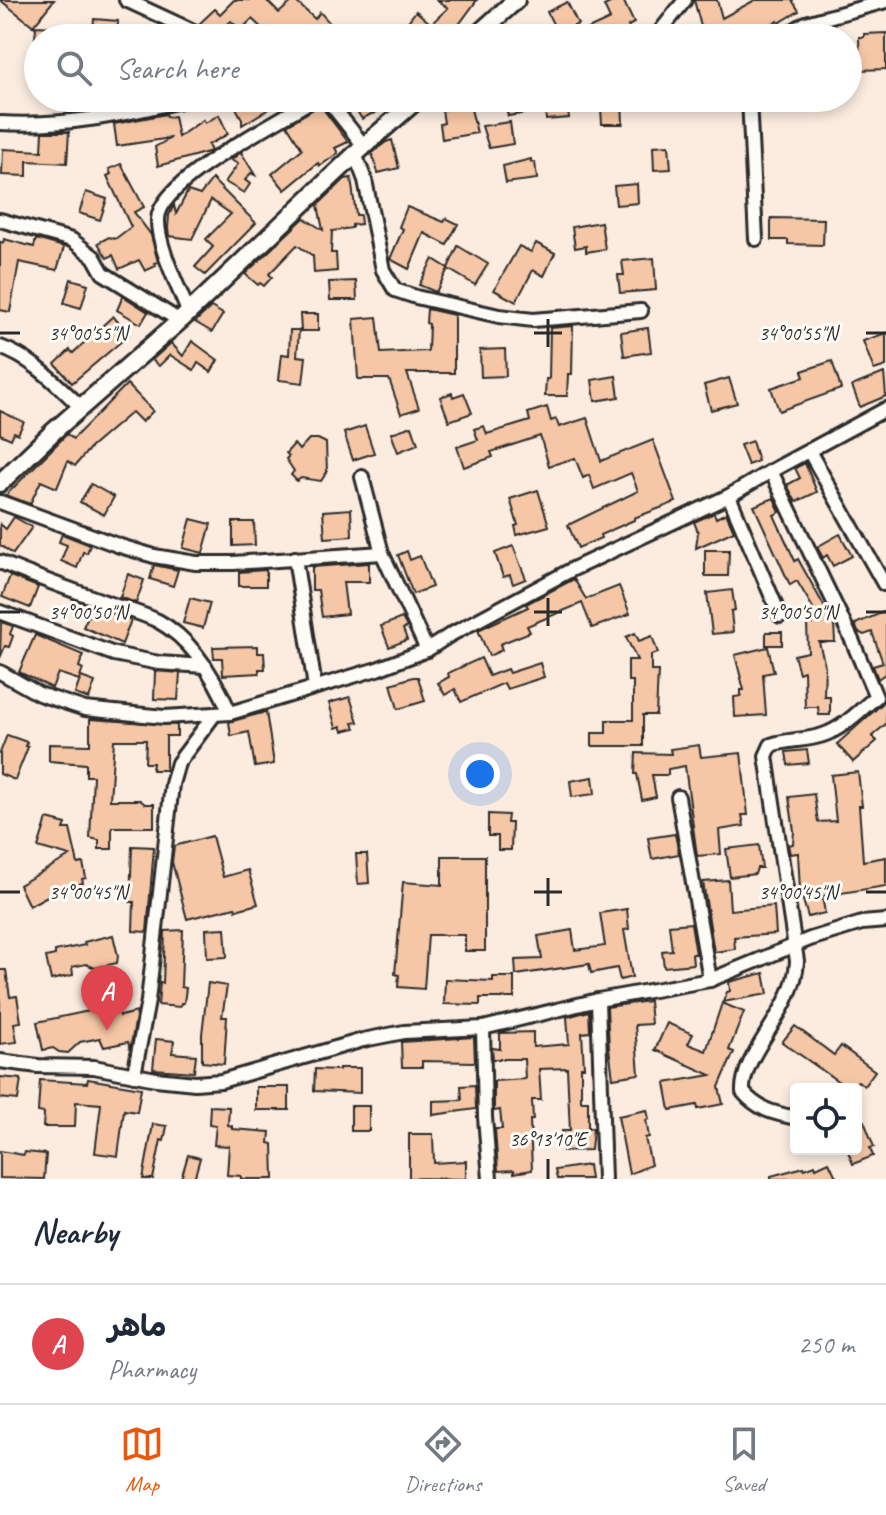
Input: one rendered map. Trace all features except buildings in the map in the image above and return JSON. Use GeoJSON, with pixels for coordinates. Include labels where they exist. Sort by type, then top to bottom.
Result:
{"type":"FeatureCollection","features":[{"type":"Feature","properties":{"kind":"street"},"geometry":{"type":"LineString","coordinates":[[126,0],[178,24]]}},
{"type":"Feature","properties":{"kind":"street"},"geometry":{"type":"LineString","coordinates":[[489,24],[516,0]]}},
{"type":"Feature","properties":{"kind":"street"},"geometry":{"type":"LineString","coordinates":[[666,24],[685,0]]}},
{"type":"Feature","properties":{"kind":"street"},"geometry":{"type":"LineString","coordinates":[[804,24],[886,1]]}},
{"type":"Feature","properties":{"kind":"street"},"geometry":{"type":"LineString","coordinates":[[0,123],[55,124],[127,112]]}},
{"type":"Feature","properties":{"kind":"street"},"geometry":{"type":"LineString","coordinates":[[184,316],[159,225],[164,201],[244,138],[290,112]]}},
{"type":"Feature","properties":{"kind":"street"},"geometry":{"type":"LineString","coordinates":[[335,112],[360,150],[383,270],[395,290],[499,316],[533,320],[641,311]]}},
{"type":"Feature","properties":{"kind":"street"},"geometry":{"type":"LineString","coordinates":[[0,483],[403,112]]}},
{"type":"Feature","properties":{"kind":"street"},"geometry":{"type":"LineString","coordinates":[[750,112],[756,239]]}},
{"type":"Feature","properties":{"kind":"street"},"geometry":{"type":"LineString","coordinates":[[0,220],[72,240],[94,257],[103,273],[184,316]]}},
{"type":"Feature","properties":{"kind":"street"},"geometry":{"type":"LineString","coordinates":[[0,347],[35,364],[81,407]]}},
{"type":"Feature","properties":{"kind":"street"},"geometry":{"type":"LineString","coordinates":[[0,672],[39,694],[85,709],[148,716],[230,713],[377,669],[427,650],[573,569],[729,496],[886,409]]}},
{"type":"Feature","properties":{"kind":"street"},"geometry":{"type":"LineString","coordinates":[[809,451],[884,584]]}},
{"type":"Feature","properties":{"kind":"street"},"geometry":{"type":"LineString","coordinates":[[771,471],[876,697],[838,729],[810,738],[778,743],[767,750],[797,961],[796,977],[791,995],[742,1082],[743,1092],[754,1105],[790,1117]]}},
{"type":"Feature","properties":{"kind":"street"},"geometry":{"type":"LineString","coordinates":[[362,477],[382,553],[427,650]]}},
{"type":"Feature","properties":{"kind":"street"},"geometry":{"type":"LineString","coordinates":[[729,496],[780,616]]}},
{"type":"Feature","properties":{"kind":"street"},"geometry":{"type":"LineString","coordinates":[[0,502],[154,556],[196,563],[382,553]]}},
{"type":"Feature","properties":{"kind":"street"},"geometry":{"type":"LineString","coordinates":[[295,558],[315,687]]}},
{"type":"Feature","properties":{"kind":"street"},"geometry":{"type":"LineString","coordinates":[[0,562],[157,621],[184,642],[205,666],[230,713]]}},
{"type":"Feature","properties":{"kind":"street"},"geometry":{"type":"LineString","coordinates":[[0,612],[114,654],[159,663],[205,666]]}},
{"type":"Feature","properties":{"kind":"street"},"geometry":{"type":"LineString","coordinates":[[134,1075],[148,1001],[172,784],[178,763],[214,715]]}},
{"type":"Feature","properties":{"kind":"street"},"geometry":{"type":"LineString","coordinates":[[678,797],[710,980]]}},
{"type":"Feature","properties":{"kind":"street"},"geometry":{"type":"LineString","coordinates":[[0,1061],[38,1066],[94,1067],[195,1083],[221,1081],[363,1040],[404,1032],[483,1028],[598,1000],[710,980],[810,939],[862,923],[886,921]]}},
{"type":"Feature","properties":{"kind":"street"},"geometry":{"type":"LineString","coordinates":[[598,1000],[604,1179]]}},
{"type":"Feature","properties":{"kind":"street"},"geometry":{"type":"LineString","coordinates":[[483,1028],[490,1179]]}},
{"type":"Feature","properties":{"kind":"place","name":"ماهر"},"geometry":{"type":"Point","coordinates":[107,1031]}}]}
